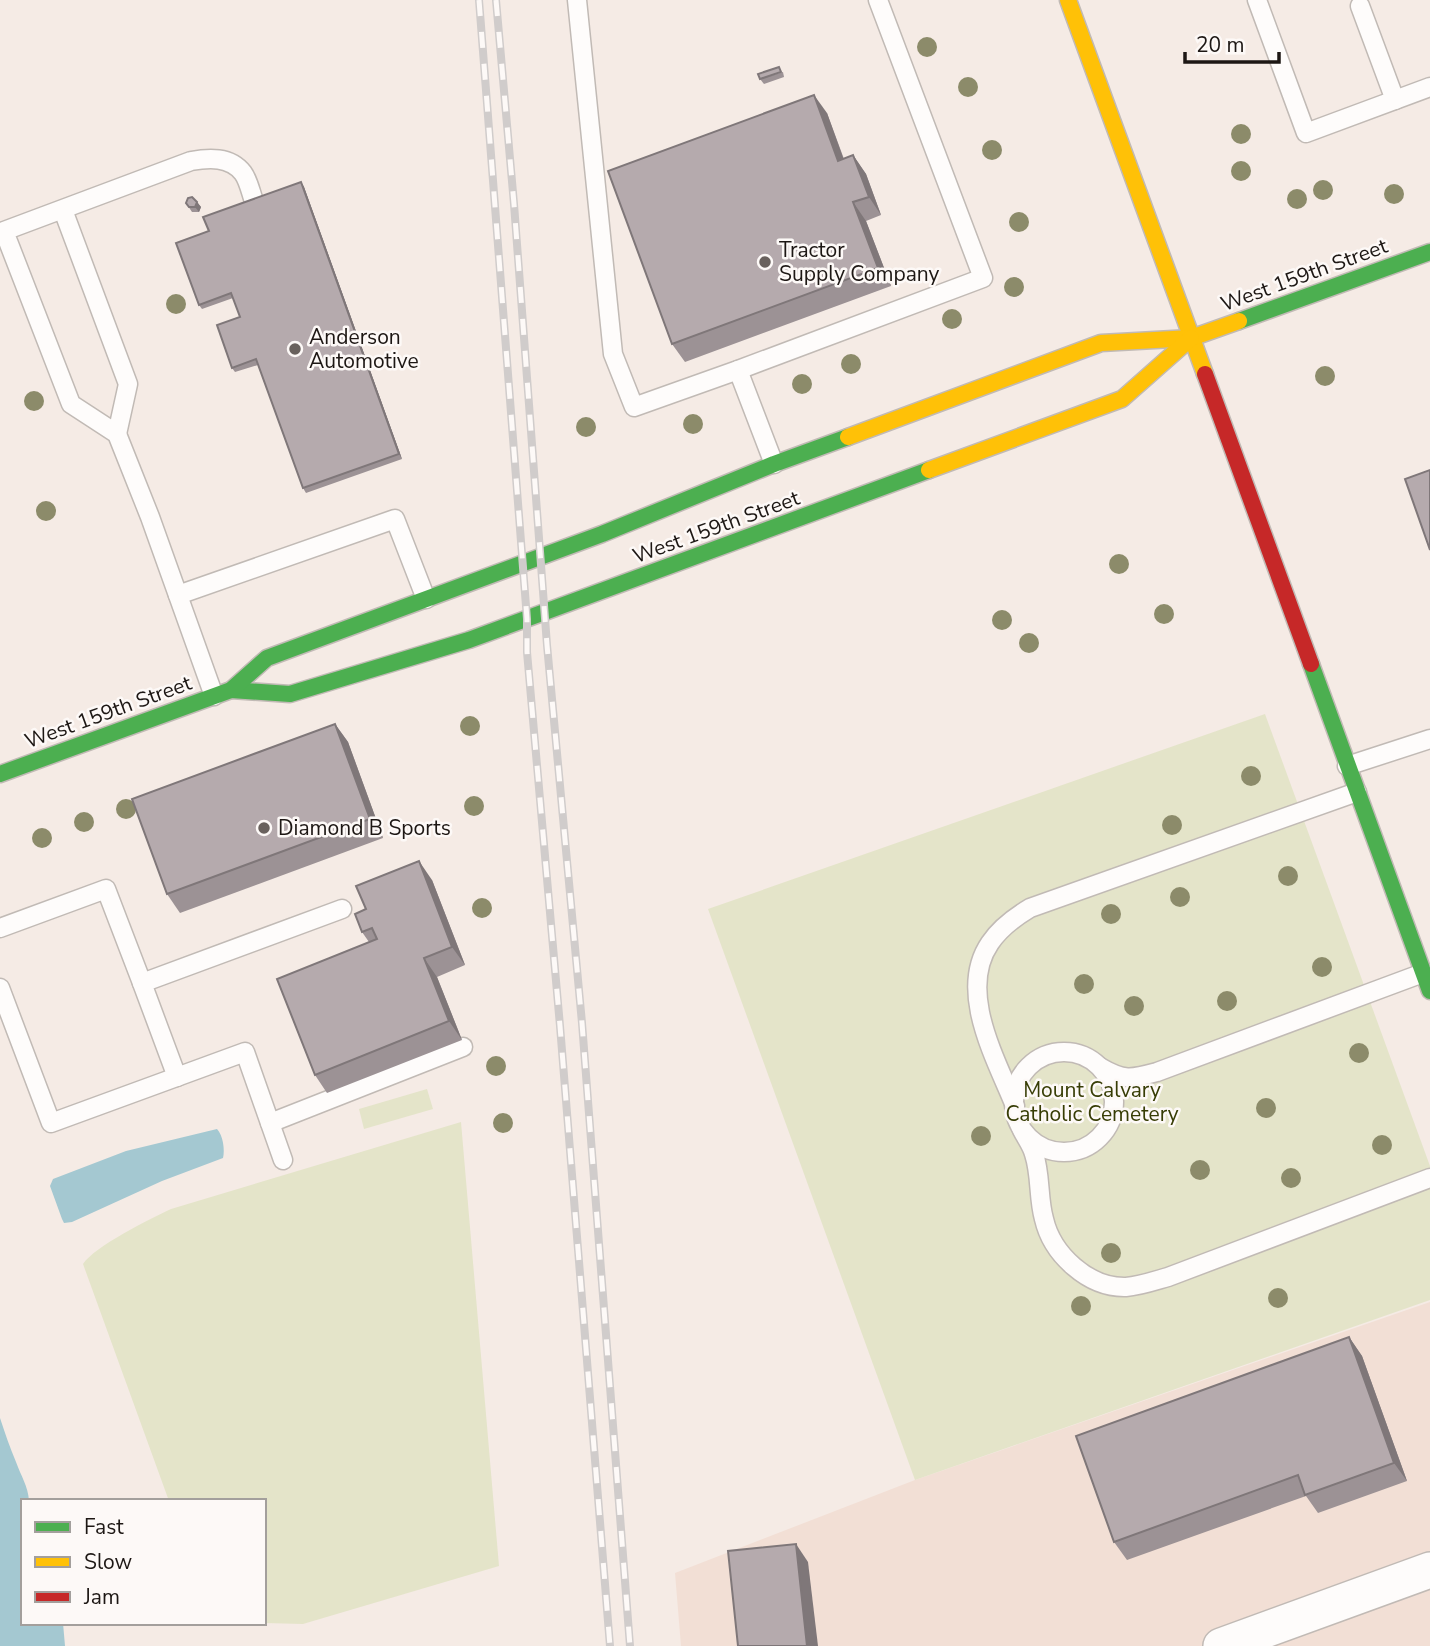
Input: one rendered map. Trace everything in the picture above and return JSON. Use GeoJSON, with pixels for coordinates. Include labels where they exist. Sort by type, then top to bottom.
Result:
{"type":"FeatureCollection","features":[{"type":"Feature","properties":{"kind":"main road"},"geometry":{"type":"LineString","coordinates":[[1068,0],[1430,991]]}},
{"type":"Feature","properties":{"kind":"main road","name":"West 159th Street"},"geometry":{"type":"LineString","coordinates":[[0,774],[222,693],[267,658],[602,534],[774,464],[1101,343],[1191,338],[1430,252]]}},
{"type":"Feature","properties":{"kind":"main road","name":"West 159th Street"},"geometry":{"type":"LineString","coordinates":[[222,693],[290,694],[469,640],[1122,399],[1191,338]]}},
{"type":"Feature","properties":{"kind":"street"},"geometry":{"type":"LineString","coordinates":[[1221,1646],[1430,1570]]}},
{"type":"Feature","properties":{"kind":"lane"},"geometry":{"type":"LineString","coordinates":[[577,0],[613,354],[634,407],[983,278],[878,0]]}},
{"type":"Feature","properties":{"kind":"lane"},"geometry":{"type":"LineString","coordinates":[[1257,0],[1306,132],[1430,87]]}},
{"type":"Feature","properties":{"kind":"lane"},"geometry":{"type":"LineString","coordinates":[[1364,2],[1395,100]]}},
{"type":"Feature","properties":{"kind":"lane"},"geometry":{"type":"LineString","coordinates":[[117,434],[71,404],[4,232],[191,161],[209,158],[237,166],[247,180],[255,204]]}},
{"type":"Feature","properties":{"kind":"lane"},"geometry":{"type":"LineString","coordinates":[[63,210],[128,384],[117,434],[178,595],[222,693]]}},
{"type":"Feature","properties":{"kind":"lane"},"geometry":{"type":"LineString","coordinates":[[738,370],[774,464]]}},
{"type":"Feature","properties":{"kind":"lane"},"geometry":{"type":"LineString","coordinates":[[178,595],[395,519],[426,599]]}},
{"type":"Feature","properties":{"kind":"lane"},"geometry":{"type":"LineString","coordinates":[[1347,765],[1430,739]]}},
{"type":"Feature","properties":{"kind":"lane"},"geometry":{"type":"LineString","coordinates":[[1015,1106],[979,1012],[978,977],[989,943],[1015,917],[1030,908],[1357,792]]}},
{"type":"Feature","properties":{"kind":"lane"},"geometry":{"type":"LineString","coordinates":[[0,928],[106,889],[177,1077]]}},
{"type":"Feature","properties":{"kind":"lane"},"geometry":{"type":"LineString","coordinates":[[142,983],[342,909]]}},
{"type":"Feature","properties":{"kind":"lane"},"geometry":{"type":"LineString","coordinates":[[999,1067],[1020,1069],[1058,1053],[1073,1053],[1088,1058],[1117,1077],[1137,1077],[1157,1072],[1423,973]]}},
{"type":"Feature","properties":{"kind":"lane"},"geometry":{"type":"LineString","coordinates":[[0,988],[51,1123],[245,1052],[283,1160]]}},
{"type":"Feature","properties":{"kind":"lane"},"geometry":{"type":"LineString","coordinates":[[270,1123],[463,1047]]}},
{"type":"Feature","properties":{"kind":"lane"},"geometry":{"type":"LineString","coordinates":[[1032,1065],[1019,1080],[1014,1097],[1016,1114],[1035,1155],[1044,1222],[1062,1256],[1095,1280],[1112,1286],[1125,1287],[1168,1277],[1430,1178]]}},
{"type":"Feature","properties":{"kind":"lane"},"geometry":{"type":"LineString","coordinates":[[1039,1181],[1043,1167],[1051,1158],[1065,1152],[1084,1149],[1099,1139],[1109,1125],[1114,1110],[1114,1095],[1109,1080],[1100,1068]]}},
{"type":"Feature","properties":{"kind":"lane"},"geometry":{"type":"LineString","coordinates":[[1112,1117],[1127,1094],[1157,1072]]}},
{"type":"Feature","properties":{"kind":"lane"},"geometry":{"type":"LineString","coordinates":[[1022,1130],[1034,1143],[1050,1150],[1065,1152]]}},
{"type":"Feature","properties":{"kind":"shaded area"},"geometry":{"type":"Polygon","coordinates":[[[1430,1302],[1430,1646],[681,1646],[675,1573],[915,1480],[1430,1302]]]}},
{"type":"Feature","properties":{"kind":"green space","name":"Mount Calvary Catholic Cemetery"},"geometry":{"type":"Polygon","coordinates":[[[1265,714],[1430,1166],[1430,1300],[915,1480],[708,909],[1265,714]]]}},
{"type":"Feature","properties":{"kind":"green space"},"geometry":{"type":"Polygon","coordinates":[[[427,1089],[433,1109],[364,1129],[359,1109],[427,1089]]]}},
{"type":"Feature","properties":{"kind":"green space"},"geometry":{"type":"Polygon","coordinates":[[[461,1122],[499,1566],[303,1624],[266,1623],[266,1499],[168,1499],[83,1264],[111,1241],[171,1209],[461,1122]]]}},
{"type":"Feature","properties":{"kind":"water"},"geometry":{"type":"Polygon","coordinates":[[[217,1129],[223,1143],[223,1158],[162,1181],[72,1222],[64,1223],[50,1186],[53,1179],[126,1151],[217,1129]]]}},
{"type":"Feature","properties":{"kind":"water"},"geometry":{"type":"Polygon","coordinates":[[[0,1418],[29,1499],[21,1499],[21,1625],[63,1625],[65,1646],[0,1646],[0,1418]]]}},
{"type":"Feature","properties":{"kind":"building"},"geometry":{"type":"Polygon","coordinates":[[[779,67],[781,72],[760,79],[758,74],[779,67]]]}},
{"type":"Feature","properties":{"kind":"building","name":"Tractor Supply Company"},"geometry":{"type":"Polygon","coordinates":[[[814,95],[838,161],[853,155],[869,197],[853,202],[878,268],[672,344],[608,171],[814,95]]]}},
{"type":"Feature","properties":{"kind":"building","name":"Anderson Automotive"},"geometry":{"type":"Polygon","coordinates":[[[301,182],[399,454],[303,488],[256,359],[232,368],[217,325],[240,317],[231,293],[199,305],[176,243],[209,231],[203,217],[301,182]]]}},
{"type":"Feature","properties":{"kind":"building"},"geometry":{"type":"Polygon","coordinates":[[[192,197],[197,202],[195,207],[189,207],[186,203],[188,198],[192,197]]]}},
{"type":"Feature","properties":{"kind":"building"},"geometry":{"type":"Polygon","coordinates":[[[1430,470],[1430,550],[1405,479],[1430,470]]]}},
{"type":"Feature","properties":{"kind":"building","name":"Diamond B Sports"},"geometry":{"type":"Polygon","coordinates":[[[335,724],[370,819],[167,894],[132,799],[335,724]]]}},
{"type":"Feature","properties":{"kind":"building","name":"Diamond B Sports"},"geometry":{"type":"Polygon","coordinates":[[[419,861],[452,947],[424,958],[449,1021],[315,1075],[277,979],[377,939],[372,928],[362,932],[355,914],[366,909],[356,886],[419,861]]]}},
{"type":"Feature","properties":{"kind":"building"},"geometry":{"type":"Polygon","coordinates":[[[1349,1337],[1394,1463],[1305,1495],[1298,1475],[1114,1542],[1076,1436],[1349,1337]]]}},
{"type":"Feature","properties":{"kind":"building"},"geometry":{"type":"Polygon","coordinates":[[[796,1544],[807,1646],[738,1646],[728,1551],[796,1544]]]}},
{"type":"Feature","properties":{"kind":"railway"},"geometry":{"type":"LineString","coordinates":[[479,0],[527,619],[527,652],[610,1646]]}},
{"type":"Feature","properties":{"kind":"railway"},"geometry":{"type":"LineString","coordinates":[[496,0],[547,645],[582,1023],[630,1646]]}},
{"type":"Feature","properties":{"kind":"traffic: fast"},"geometry":{"type":"LineString","coordinates":[[1239,321],[1430,252]]}},
{"type":"Feature","properties":{"kind":"traffic: fast"},"geometry":{"type":"LineString","coordinates":[[0,774],[231,690],[267,658],[602,534],[848,437]]}},
{"type":"Feature","properties":{"kind":"traffic: fast"},"geometry":{"type":"LineString","coordinates":[[231,690],[290,694],[469,640],[929,470]]}},
{"type":"Feature","properties":{"kind":"traffic: fast"},"geometry":{"type":"LineString","coordinates":[[1311,664],[1430,991]]}},
{"type":"Feature","properties":{"kind":"traffic: slow"},"geometry":{"type":"LineString","coordinates":[[1068,0],[1205,374]]}},
{"type":"Feature","properties":{"kind":"traffic: slow"},"geometry":{"type":"LineString","coordinates":[[848,437],[1101,343],[1191,338],[1239,321]]}},
{"type":"Feature","properties":{"kind":"traffic: slow"},"geometry":{"type":"LineString","coordinates":[[929,470],[1122,399],[1191,338]]}},
{"type":"Feature","properties":{"kind":"traffic: jam"},"geometry":{"type":"LineString","coordinates":[[1205,374],[1311,664]]}},
{"type":"Feature","properties":{"kind":"place","name":"Tractor Supply Company"},"geometry":{"type":"Point","coordinates":[765,262]}},
{"type":"Feature","properties":{"kind":"place","name":"Anderson Automotive"},"geometry":{"type":"Point","coordinates":[295,349]}},
{"type":"Feature","properties":{"kind":"place","name":"Diamond B Sports"},"geometry":{"type":"Point","coordinates":[264,828]}}]}
